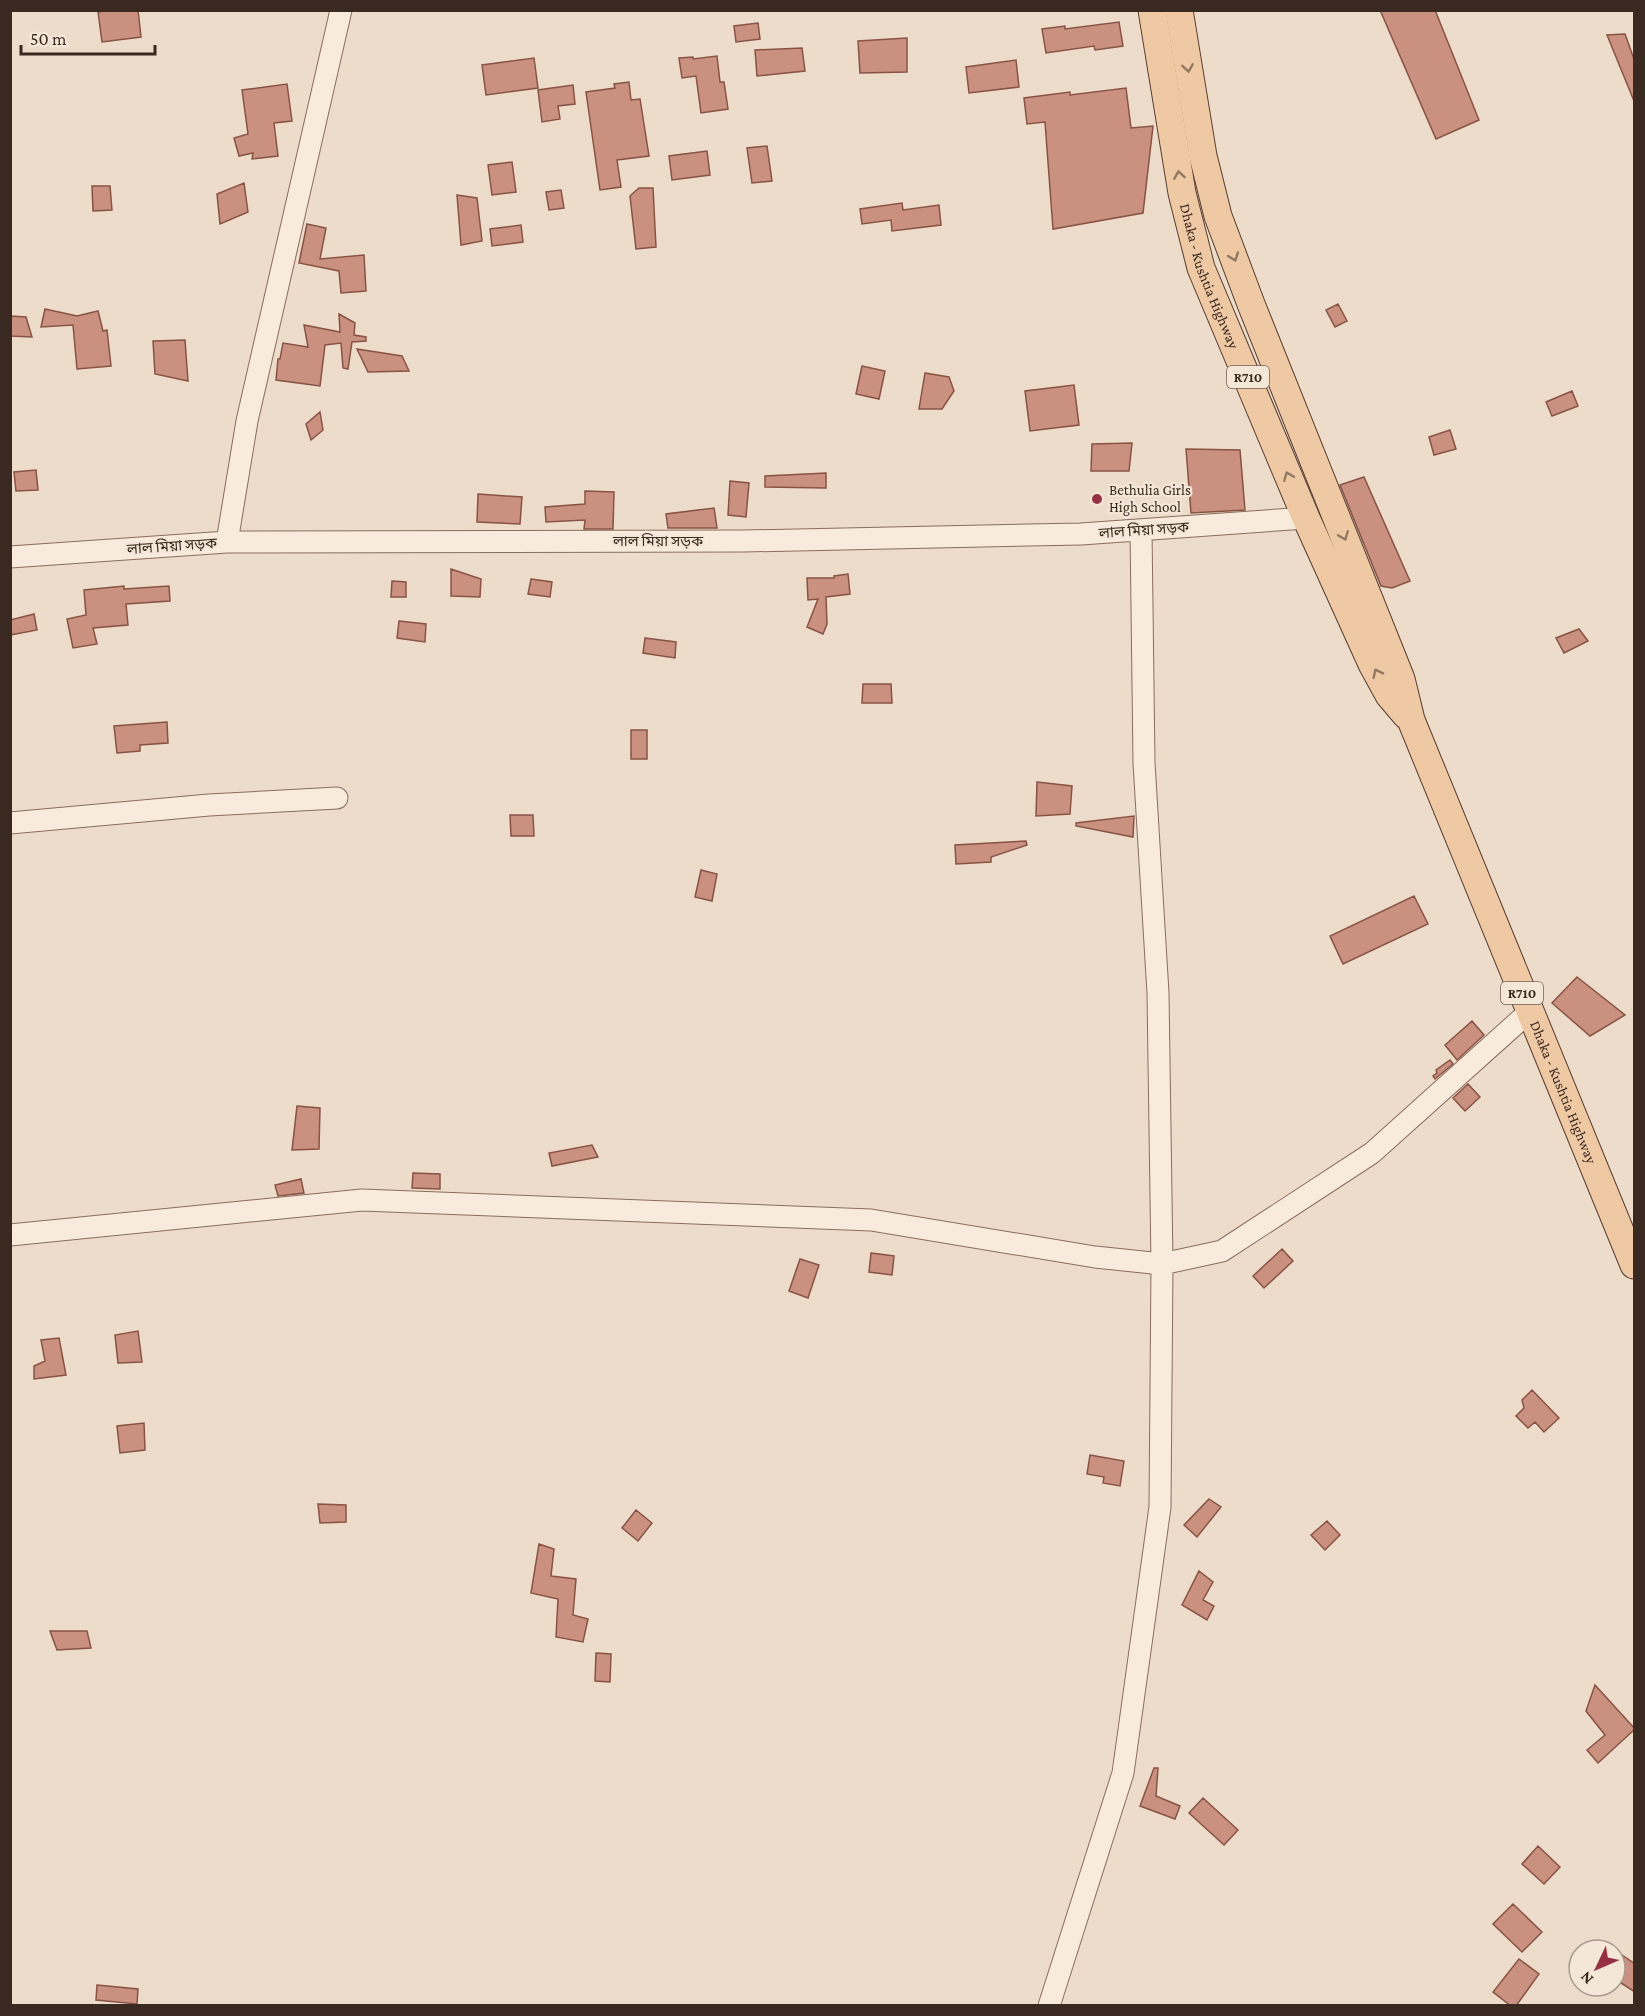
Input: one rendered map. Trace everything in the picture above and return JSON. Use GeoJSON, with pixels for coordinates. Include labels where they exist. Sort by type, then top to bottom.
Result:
{"type":"FeatureCollection","features":[{"type":"Feature","properties":{"kind":"main road","name":"Dhaka - Kushtia Highway"},"geometry":{"type":"LineString","coordinates":[[1152,10],[1182,193],[1201,268],[1306,518],[1380,680],[1389,695],[1411,720]]}},
{"type":"Feature","properties":{"kind":"main road","name":"Dhaka - Kushtia Highway"},"geometry":{"type":"LineString","coordinates":[[1179,10],[1203,156],[1218,216],[1401,679],[1411,720],[1529,1012],[1635,1265]]}},
{"type":"Feature","properties":{"kind":"street"},"geometry":{"type":"LineString","coordinates":[[226,542],[247,421],[341,10]]}},
{"type":"Feature","properties":{"kind":"street","name":"লাল মিয়া সড়ক"},"geometry":{"type":"LineString","coordinates":[[10,557],[226,542],[744,541],[1081,534],[1306,518]]}},
{"type":"Feature","properties":{"kind":"street"},"geometry":{"type":"LineString","coordinates":[[1049,2006],[1123,1773],[1160,1508],[1162,1264],[1158,993],[1144,763],[1141,530]]}},
{"type":"Feature","properties":{"kind":"street"},"geometry":{"type":"LineString","coordinates":[[10,823],[209,805],[337,798]]}},
{"type":"Feature","properties":{"kind":"street"},"geometry":{"type":"LineString","coordinates":[[10,1235],[362,1200],[871,1220],[1095,1257],[1162,1264],[1222,1251],[1372,1153],[1529,1012]]}},
{"type":"Feature","properties":{"kind":"building"},"geometry":{"type":"Polygon","coordinates":[[[138,10],[141,37],[102,42],[98,12],[138,10]]]}},
{"type":"Feature","properties":{"kind":"building"},"geometry":{"type":"Polygon","coordinates":[[[1380,10],[1435,10],[1479,120],[1436,139],[1380,10]]]}},
{"type":"Feature","properties":{"kind":"building"},"geometry":{"type":"Polygon","coordinates":[[[1119,22],[1123,46],[1095,50],[1094,46],[1046,53],[1042,29],[1065,26],[1065,29],[1119,22]]]}},
{"type":"Feature","properties":{"kind":"building"},"geometry":{"type":"Polygon","coordinates":[[[758,23],[760,39],[736,42],[734,26],[758,23]]]}},
{"type":"Feature","properties":{"kind":"building"},"geometry":{"type":"Polygon","coordinates":[[[1625,34],[1635,62],[1634,101],[1607,35],[1625,34]]]}},
{"type":"Feature","properties":{"kind":"building"},"geometry":{"type":"Polygon","coordinates":[[[907,38],[907,72],[860,73],[858,41],[907,38]]]}},
{"type":"Feature","properties":{"kind":"building"},"geometry":{"type":"Polygon","coordinates":[[[802,48],[805,71],[757,76],[755,50],[802,48]]]}},
{"type":"Feature","properties":{"kind":"building"},"geometry":{"type":"Polygon","coordinates":[[[717,56],[720,82],[724,82],[728,109],[701,113],[696,76],[682,78],[679,58],[717,56]]]}},
{"type":"Feature","properties":{"kind":"building"},"geometry":{"type":"Polygon","coordinates":[[[534,58],[538,88],[486,95],[482,65],[534,58]]]}},
{"type":"Feature","properties":{"kind":"building"},"geometry":{"type":"Polygon","coordinates":[[[1016,60],[1019,87],[969,93],[966,67],[1016,60]]]}},
{"type":"Feature","properties":{"kind":"building"},"geometry":{"type":"Polygon","coordinates":[[[629,82],[631,100],[640,99],[649,156],[617,160],[621,187],[600,190],[586,92],[615,88],[614,84],[629,82]]]}},
{"type":"Feature","properties":{"kind":"building"},"geometry":{"type":"Polygon","coordinates":[[[287,84],[292,121],[274,123],[278,156],[252,159],[253,153],[239,156],[234,138],[248,134],[242,90],[287,84]]]}},
{"type":"Feature","properties":{"kind":"building"},"geometry":{"type":"Polygon","coordinates":[[[573,85],[575,104],[558,106],[560,119],[542,122],[538,90],[573,85]]]}},
{"type":"Feature","properties":{"kind":"building"},"geometry":{"type":"Polygon","coordinates":[[[1126,88],[1131,128],[1153,126],[1143,213],[1053,229],[1045,122],[1027,124],[1024,98],[1126,88]]]}},
{"type":"Feature","properties":{"kind":"building"},"geometry":{"type":"Polygon","coordinates":[[[767,146],[772,181],[752,183],[747,148],[767,146]]]}},
{"type":"Feature","properties":{"kind":"building"},"geometry":{"type":"Polygon","coordinates":[[[707,151],[710,175],[672,180],[669,156],[707,151]]]}},
{"type":"Feature","properties":{"kind":"building"},"geometry":{"type":"Polygon","coordinates":[[[512,162],[516,192],[492,195],[488,165],[512,162]]]}},
{"type":"Feature","properties":{"kind":"building"},"geometry":{"type":"Polygon","coordinates":[[[244,183],[248,212],[220,224],[217,194],[244,183]]]}},
{"type":"Feature","properties":{"kind":"building"},"geometry":{"type":"Polygon","coordinates":[[[92,186],[110,186],[112,210],[93,211],[92,186]]]}},
{"type":"Feature","properties":{"kind":"building"},"geometry":{"type":"Polygon","coordinates":[[[639,188],[653,188],[656,247],[636,249],[630,196],[639,188]]]}},
{"type":"Feature","properties":{"kind":"building"},"geometry":{"type":"Polygon","coordinates":[[[561,190],[564,208],[549,210],[546,192],[561,190]]]}},
{"type":"Feature","properties":{"kind":"building"},"geometry":{"type":"Polygon","coordinates":[[[457,195],[477,198],[482,241],[461,245],[457,195]]]}},
{"type":"Feature","properties":{"kind":"building"},"geometry":{"type":"Polygon","coordinates":[[[902,203],[903,210],[939,205],[941,225],[892,231],[891,220],[862,224],[860,209],[902,203]]]}},
{"type":"Feature","properties":{"kind":"building"},"geometry":{"type":"Polygon","coordinates":[[[307,224],[326,228],[320,259],[364,255],[366,291],[341,293],[339,271],[299,263],[307,224]]]}},
{"type":"Feature","properties":{"kind":"building"},"geometry":{"type":"Polygon","coordinates":[[[521,225],[523,242],[492,246],[490,229],[521,225]]]}},
{"type":"Feature","properties":{"kind":"building"},"geometry":{"type":"Polygon","coordinates":[[[1338,304],[1347,321],[1335,327],[1326,310],[1338,304]]]}},
{"type":"Feature","properties":{"kind":"building"},"geometry":{"type":"Polygon","coordinates":[[[45,309],[77,316],[98,311],[103,331],[107,330],[111,366],[77,369],[73,325],[41,327],[45,309]]]}},
{"type":"Feature","properties":{"kind":"building"},"geometry":{"type":"Polygon","coordinates":[[[339,314],[355,323],[354,335],[366,337],[366,341],[352,342],[348,369],[343,368],[341,343],[325,345],[320,386],[276,380],[278,359],[280,359],[283,343],[308,347],[304,325],[340,332],[339,314]]]}},
{"type":"Feature","properties":{"kind":"building"},"geometry":{"type":"Polygon","coordinates":[[[10,316],[26,317],[32,337],[10,336],[10,316]]]}},
{"type":"Feature","properties":{"kind":"building"},"geometry":{"type":"Polygon","coordinates":[[[185,340],[188,381],[155,374],[153,341],[185,340]]]}},
{"type":"Feature","properties":{"kind":"building"},"geometry":{"type":"Polygon","coordinates":[[[357,349],[402,356],[409,371],[368,372],[357,349]]]}},
{"type":"Feature","properties":{"kind":"building"},"geometry":{"type":"Polygon","coordinates":[[[862,366],[885,371],[879,399],[856,394],[862,366]]]}},
{"type":"Feature","properties":{"kind":"building"},"geometry":{"type":"Polygon","coordinates":[[[925,373],[949,377],[954,391],[942,409],[919,409],[925,373]]]}},
{"type":"Feature","properties":{"kind":"building"},"geometry":{"type":"Polygon","coordinates":[[[1074,385],[1079,425],[1030,431],[1025,391],[1074,385]]]}},
{"type":"Feature","properties":{"kind":"building"},"geometry":{"type":"Polygon","coordinates":[[[1572,391],[1578,406],[1552,416],[1546,402],[1572,391]]]}},
{"type":"Feature","properties":{"kind":"building"},"geometry":{"type":"Polygon","coordinates":[[[320,412],[323,430],[311,440],[306,424],[320,412]]]}},
{"type":"Feature","properties":{"kind":"building"},"geometry":{"type":"Polygon","coordinates":[[[1450,430],[1456,449],[1434,455],[1429,437],[1450,430]]]}},
{"type":"Feature","properties":{"kind":"building"},"geometry":{"type":"Polygon","coordinates":[[[1132,443],[1129,471],[1091,471],[1092,444],[1132,443]]]}},
{"type":"Feature","properties":{"kind":"building"},"geometry":{"type":"Polygon","coordinates":[[[1186,449],[1240,450],[1245,510],[1191,513],[1186,449]]]}},
{"type":"Feature","properties":{"kind":"building"},"geometry":{"type":"Polygon","coordinates":[[[36,470],[38,490],[16,491],[14,472],[36,470]]]}},
{"type":"Feature","properties":{"kind":"building"},"geometry":{"type":"Polygon","coordinates":[[[826,473],[826,488],[765,487],[765,476],[826,473]]]}},
{"type":"Feature","properties":{"kind":"building"},"geometry":{"type":"Polygon","coordinates":[[[1364,477],[1410,581],[1392,588],[1381,586],[1340,485],[1364,477]]]}},
{"type":"Feature","properties":{"kind":"building"},"geometry":{"type":"Polygon","coordinates":[[[730,481],[749,483],[746,517],[728,515],[730,481]]]}},
{"type":"Feature","properties":{"kind":"building"},"geometry":{"type":"Polygon","coordinates":[[[585,491],[614,492],[613,529],[584,529],[585,520],[546,522],[545,507],[585,504],[585,491]]]}},
{"type":"Feature","properties":{"kind":"building"},"geometry":{"type":"Polygon","coordinates":[[[478,494],[522,497],[520,524],[477,522],[478,494]]]}},
{"type":"Feature","properties":{"kind":"building"},"geometry":{"type":"Polygon","coordinates":[[[714,508],[717,528],[668,528],[666,514],[714,508]]]}},
{"type":"Feature","properties":{"kind":"building"},"geometry":{"type":"Polygon","coordinates":[[[451,569],[481,579],[480,597],[451,596],[451,569]]]}},
{"type":"Feature","properties":{"kind":"building"},"geometry":{"type":"Polygon","coordinates":[[[848,574],[850,594],[826,597],[827,624],[823,634],[807,627],[818,599],[808,600],[807,578],[834,578],[834,576],[848,574]]]}},
{"type":"Feature","properties":{"kind":"building"},"geometry":{"type":"Polygon","coordinates":[[[531,579],[552,582],[550,597],[528,594],[531,579]]]}},
{"type":"Feature","properties":{"kind":"building"},"geometry":{"type":"Polygon","coordinates":[[[392,581],[406,582],[406,597],[391,597],[392,581]]]}},
{"type":"Feature","properties":{"kind":"building"},"geometry":{"type":"Polygon","coordinates":[[[124,586],[124,589],[169,586],[170,601],[126,604],[128,625],[93,628],[97,644],[73,648],[67,619],[86,615],[84,590],[124,586]]]}},
{"type":"Feature","properties":{"kind":"building"},"geometry":{"type":"Polygon","coordinates":[[[34,614],[37,630],[10,635],[10,620],[34,614]]]}},
{"type":"Feature","properties":{"kind":"building"},"geometry":{"type":"Polygon","coordinates":[[[399,621],[426,624],[425,642],[397,638],[399,621]]]}},
{"type":"Feature","properties":{"kind":"building"},"geometry":{"type":"Polygon","coordinates":[[[1579,629],[1588,641],[1564,653],[1556,638],[1579,629]]]}},
{"type":"Feature","properties":{"kind":"building"},"geometry":{"type":"Polygon","coordinates":[[[645,638],[676,642],[675,658],[643,653],[645,638]]]}},
{"type":"Feature","properties":{"kind":"building"},"geometry":{"type":"Polygon","coordinates":[[[863,684],[891,684],[892,703],[862,703],[863,684]]]}},
{"type":"Feature","properties":{"kind":"building"},"geometry":{"type":"Polygon","coordinates":[[[167,722],[168,743],[140,745],[140,751],[117,753],[114,726],[167,722]]]}},
{"type":"Feature","properties":{"kind":"building"},"geometry":{"type":"Polygon","coordinates":[[[631,730],[647,730],[647,759],[631,759],[631,730]]]}},
{"type":"Feature","properties":{"kind":"building"},"geometry":{"type":"Polygon","coordinates":[[[1037,782],[1072,786],[1070,814],[1036,816],[1037,782]]]}},
{"type":"Feature","properties":{"kind":"building"},"geometry":{"type":"Polygon","coordinates":[[[510,815],[533,815],[534,836],[511,836],[510,815]]]}},
{"type":"Feature","properties":{"kind":"building"},"geometry":{"type":"Polygon","coordinates":[[[1134,816],[1133,837],[1076,826],[1076,823],[1134,816]]]}},
{"type":"Feature","properties":{"kind":"building"},"geometry":{"type":"Polygon","coordinates":[[[1026,841],[1027,845],[991,857],[991,862],[956,864],[955,845],[1026,841]]]}},
{"type":"Feature","properties":{"kind":"building"},"geometry":{"type":"Polygon","coordinates":[[[701,870],[717,874],[712,901],[695,897],[701,870]]]}},
{"type":"Feature","properties":{"kind":"building"},"geometry":{"type":"Polygon","coordinates":[[[1414,896],[1428,924],[1343,964],[1330,936],[1414,896]]]}},
{"type":"Feature","properties":{"kind":"building"},"geometry":{"type":"Polygon","coordinates":[[[1577,977],[1625,1015],[1590,1036],[1552,1003],[1577,977]]]}},
{"type":"Feature","properties":{"kind":"building"},"geometry":{"type":"Polygon","coordinates":[[[1472,1021],[1484,1035],[1457,1060],[1445,1045],[1472,1021]]]}},
{"type":"Feature","properties":{"kind":"building"},"geometry":{"type":"Polygon","coordinates":[[[1450,1060],[1453,1064],[1435,1079],[1433,1076],[1437,1073],[1436,1070],[1450,1060]]]}},
{"type":"Feature","properties":{"kind":"building"},"geometry":{"type":"Polygon","coordinates":[[[1468,1084],[1480,1097],[1465,1111],[1453,1098],[1468,1084]]]}},
{"type":"Feature","properties":{"kind":"building"},"geometry":{"type":"Polygon","coordinates":[[[297,1106],[320,1108],[319,1149],[292,1150],[297,1106]]]}},
{"type":"Feature","properties":{"kind":"building"},"geometry":{"type":"Polygon","coordinates":[[[592,1145],[598,1157],[552,1166],[549,1153],[592,1145]]]}},
{"type":"Feature","properties":{"kind":"building"},"geometry":{"type":"Polygon","coordinates":[[[413,1173],[440,1174],[440,1189],[412,1188],[413,1173]]]}},
{"type":"Feature","properties":{"kind":"building"},"geometry":{"type":"Polygon","coordinates":[[[301,1179],[304,1193],[278,1196],[275,1185],[301,1179]]]}},
{"type":"Feature","properties":{"kind":"building"},"geometry":{"type":"Polygon","coordinates":[[[1282,1249],[1293,1261],[1264,1288],[1253,1276],[1282,1249]]]}},
{"type":"Feature","properties":{"kind":"building"},"geometry":{"type":"Polygon","coordinates":[[[871,1253],[894,1256],[892,1275],[869,1272],[871,1253]]]}},
{"type":"Feature","properties":{"kind":"building"},"geometry":{"type":"Polygon","coordinates":[[[800,1259],[819,1265],[808,1298],[789,1291],[800,1259]]]}},
{"type":"Feature","properties":{"kind":"building"},"geometry":{"type":"Polygon","coordinates":[[[138,1331],[142,1362],[118,1363],[115,1335],[138,1331]]]}},
{"type":"Feature","properties":{"kind":"building"},"geometry":{"type":"Polygon","coordinates":[[[59,1338],[66,1375],[34,1379],[34,1366],[45,1361],[41,1340],[59,1338]]]}},
{"type":"Feature","properties":{"kind":"building"},"geometry":{"type":"Polygon","coordinates":[[[1532,1390],[1559,1418],[1544,1432],[1535,1422],[1528,1428],[1516,1416],[1524,1408],[1522,1400],[1532,1390]]]}},
{"type":"Feature","properties":{"kind":"building"},"geometry":{"type":"Polygon","coordinates":[[[144,1423],[145,1450],[120,1453],[117,1426],[144,1423]]]}},
{"type":"Feature","properties":{"kind":"building"},"geometry":{"type":"Polygon","coordinates":[[[1090,1455],[1124,1461],[1120,1486],[1103,1483],[1104,1477],[1087,1474],[1090,1455]]]}},
{"type":"Feature","properties":{"kind":"building"},"geometry":{"type":"Polygon","coordinates":[[[1209,1499],[1221,1507],[1197,1537],[1184,1525],[1209,1499]]]}},
{"type":"Feature","properties":{"kind":"building"},"geometry":{"type":"Polygon","coordinates":[[[318,1504],[346,1505],[346,1522],[320,1523],[318,1504]]]}},
{"type":"Feature","properties":{"kind":"building"},"geometry":{"type":"Polygon","coordinates":[[[636,1510],[652,1523],[638,1541],[622,1528],[636,1510]]]}},
{"type":"Feature","properties":{"kind":"building"},"geometry":{"type":"Polygon","coordinates":[[[1327,1521],[1340,1535],[1325,1550],[1311,1535],[1327,1521]]]}},
{"type":"Feature","properties":{"kind":"building"},"geometry":{"type":"Polygon","coordinates":[[[539,1544],[554,1549],[551,1576],[576,1579],[573,1615],[588,1619],[583,1642],[556,1637],[558,1599],[531,1593],[539,1544]]]}},
{"type":"Feature","properties":{"kind":"building"},"geometry":{"type":"Polygon","coordinates":[[[1199,1571],[1213,1582],[1203,1600],[1214,1606],[1207,1620],[1182,1605],[1199,1571]]]}},
{"type":"Feature","properties":{"kind":"building"},"geometry":{"type":"Polygon","coordinates":[[[50,1631],[87,1631],[91,1648],[57,1650],[50,1631]]]}},
{"type":"Feature","properties":{"kind":"building"},"geometry":{"type":"Polygon","coordinates":[[[596,1653],[611,1654],[610,1682],[595,1681],[596,1653]]]}},
{"type":"Feature","properties":{"kind":"building"},"geometry":{"type":"Polygon","coordinates":[[[1595,1685],[1635,1729],[1598,1763],[1587,1750],[1605,1735],[1586,1711],[1595,1685]]]}},
{"type":"Feature","properties":{"kind":"building"},"geometry":{"type":"Polygon","coordinates":[[[1154,1768],[1158,1768],[1156,1796],[1180,1806],[1175,1819],[1140,1806],[1154,1768]]]}},
{"type":"Feature","properties":{"kind":"building"},"geometry":{"type":"Polygon","coordinates":[[[1203,1798],[1238,1830],[1224,1845],[1189,1813],[1203,1798]]]}},
{"type":"Feature","properties":{"kind":"building"},"geometry":{"type":"Polygon","coordinates":[[[1538,1846],[1560,1867],[1544,1884],[1522,1864],[1538,1846]]]}},
{"type":"Feature","properties":{"kind":"building"},"geometry":{"type":"Polygon","coordinates":[[[1513,1904],[1542,1932],[1522,1952],[1493,1924],[1513,1904]]]}},
{"type":"Feature","properties":{"kind":"building"},"geometry":{"type":"Polygon","coordinates":[[[1627,1958],[1635,1964],[1635,1992],[1627,1987],[1627,1958]]]}},
{"type":"Feature","properties":{"kind":"building"},"geometry":{"type":"Polygon","coordinates":[[[1519,1959],[1539,1974],[1516,2006],[1511,2006],[1493,1992],[1519,1959]]]}},
{"type":"Feature","properties":{"kind":"building"},"geometry":{"type":"Polygon","coordinates":[[[97,1985],[138,1989],[137,2004],[96,2000],[97,1985]]]}},
{"type":"Feature","properties":{"kind":"place","name":"Bethulia Girls High School"},"geometry":{"type":"Point","coordinates":[1097,499]}}]}
